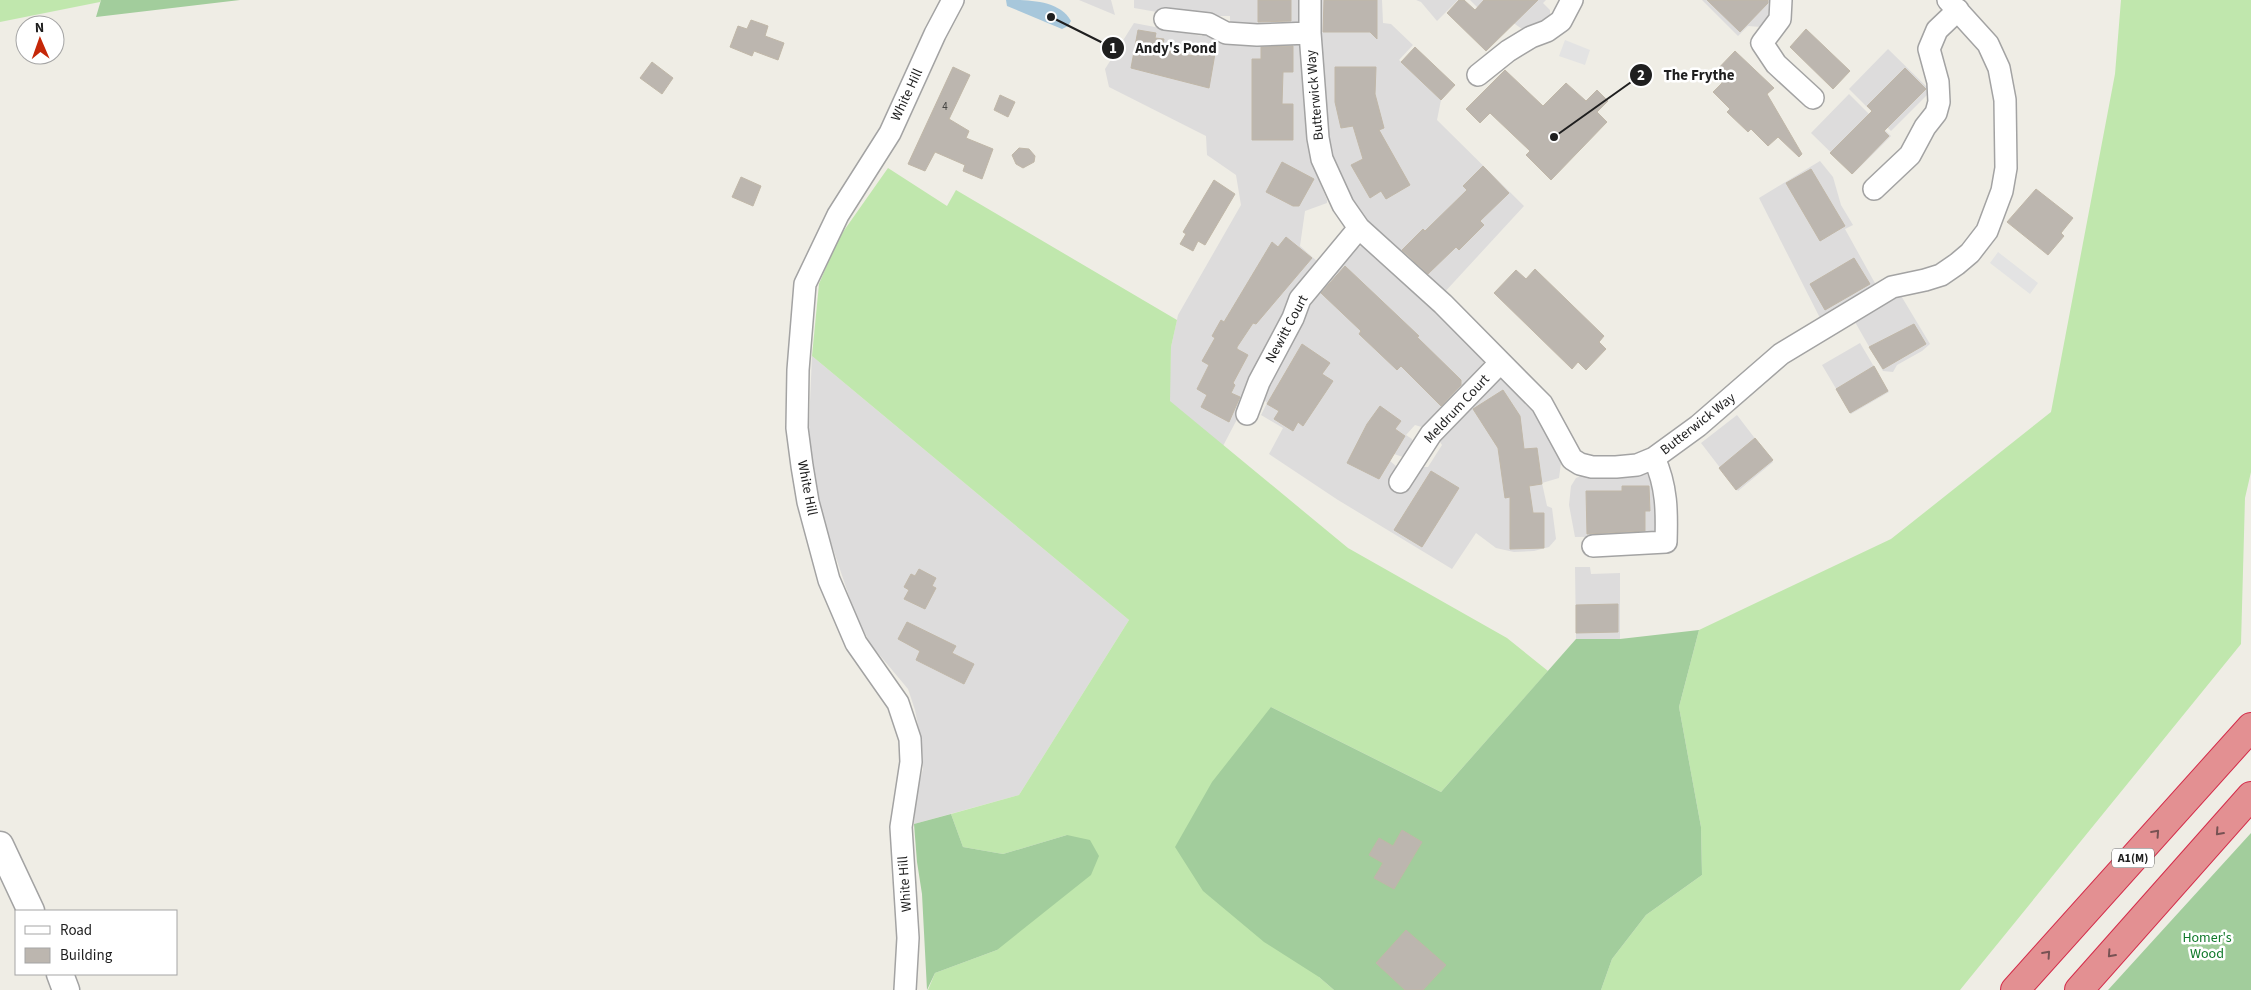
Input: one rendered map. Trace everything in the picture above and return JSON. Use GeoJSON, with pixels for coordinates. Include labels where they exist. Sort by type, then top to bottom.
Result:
{"type":"FeatureCollection","features":[{"type":"Feature","properties":{"kind":"highway","name":"A1(M)"},"geometry":{"type":"LineString","coordinates":[[2015,990],[2251,727]]}},
{"type":"Feature","properties":{"kind":"highway"},"geometry":{"type":"LineString","coordinates":[[2078,990],[2251,796]]}},
{"type":"Feature","properties":{"kind":"street","name":"White Hill"},"geometry":{"type":"LineString","coordinates":[[905,990],[908,938],[901,827],[912,762],[910,740],[898,703],[856,643],[829,580],[808,502],[802,466],[797,428],[798,370],[805,284],[838,214],[890,133],[935,34],[953,0]]}},
{"type":"Feature","properties":{"kind":"street","name":"Butterwick Way"},"geometry":{"type":"LineString","coordinates":[[1310,0],[1310,33],[1318,138],[1322,158],[1343,206],[1359,228],[1443,304],[1542,404],[1572,459],[1580,464],[1592,467],[1637,465],[1654,458],[1698,426],[1781,354],[1892,287],[1925,280],[1941,274],[1964,259],[1987,231],[2002,191],[2006,168],[2005,100],[1999,68],[1988,44],[1953,5]]}},
{"type":"Feature","properties":{"kind":"street"},"geometry":{"type":"LineString","coordinates":[[1478,75],[1508,51],[1531,36],[1547,31],[1561,21],[1572,0]]}},
{"type":"Feature","properties":{"kind":"street"},"geometry":{"type":"LineString","coordinates":[[1781,0],[1780,19],[1762,43],[1776,64],[1813,98]]}},
{"type":"Feature","properties":{"kind":"street"},"geometry":{"type":"LineString","coordinates":[[1874,188],[1910,155],[1925,127],[1936,113],[1939,102],[1938,82],[1930,49],[1937,30],[1953,5]]}},
{"type":"Feature","properties":{"kind":"street"},"geometry":{"type":"LineString","coordinates":[[1165,20],[1209,24],[1226,33],[1256,35],[1310,33]]}},
{"type":"Feature","properties":{"kind":"street","name":"Newitt Court"},"geometry":{"type":"LineString","coordinates":[[1247,414],[1259,382],[1293,318],[1300,299],[1359,228]]}},
{"type":"Feature","properties":{"kind":"street","name":"Meldrum Court"},"geometry":{"type":"LineString","coordinates":[[1400,482],[1431,434],[1500,363]]}},
{"type":"Feature","properties":{"kind":"street"},"geometry":{"type":"LineString","coordinates":[[1592,546],[1666,542],[1666,494],[1662,477],[1654,458]]}},
{"type":"Feature","properties":{"kind":"street"},"geometry":{"type":"LineString","coordinates":[[0,846],[31,910]]}},
{"type":"Feature","properties":{"kind":"street"},"geometry":{"type":"LineString","coordinates":[[60,975],[66,990]]}},
{"type":"Feature","properties":{"kind":"shaded area"},"geometry":{"type":"Polygon","coordinates":[[[1079,0],[1111,0],[1115,15],[1079,0]]]}},
{"type":"Feature","properties":{"kind":"shaded area"},"geometry":{"type":"Polygon","coordinates":[[[1134,0],[1304,0],[1304,17],[1297,27],[1235,26],[1230,21],[1230,16],[1180,16],[1134,8],[1134,0]]]}},
{"type":"Feature","properties":{"kind":"shaded area"},"geometry":{"type":"Polygon","coordinates":[[[1322,0],[1382,0],[1383,23],[1391,24],[1413,45],[1399,60],[1441,100],[1437,120],[1524,206],[1442,295],[1349,202],[1328,156],[1321,38],[1322,0]]]}},
{"type":"Feature","properties":{"kind":"shaded area"},"geometry":{"type":"Polygon","coordinates":[[[1416,0],[1458,0],[1437,21],[1421,2],[1416,0]]]}},
{"type":"Feature","properties":{"kind":"shaded area"},"geometry":{"type":"Polygon","coordinates":[[[1470,0],[1546,0],[1543,3],[1550,10],[1550,16],[1547,21],[1525,31],[1512,22],[1502,32],[1470,0]]]}},
{"type":"Feature","properties":{"kind":"shaded area"},"geometry":{"type":"Polygon","coordinates":[[[1702,0],[1771,0],[1775,10],[1761,27],[1748,26],[1738,36],[1702,0]]]}},
{"type":"Feature","properties":{"kind":"shaded area"},"geometry":{"type":"Polygon","coordinates":[[[1134,23],[1202,36],[1203,33],[1296,43],[1303,48],[1315,158],[1310,159],[1327,203],[1305,211],[1300,246],[1319,263],[1223,446],[1169,401],[1171,347],[1178,315],[1241,205],[1236,175],[1207,155],[1206,136],[1109,87],[1105,69],[1134,23]]]}},
{"type":"Feature","properties":{"kind":"shaded area"},"geometry":{"type":"Polygon","coordinates":[[[1565,40],[1590,50],[1585,65],[1559,56],[1565,40]]]}},
{"type":"Feature","properties":{"kind":"shaded area"},"geometry":{"type":"Polygon","coordinates":[[[1888,49],[1931,91],[1891,131],[1849,89],[1888,49]]]}},
{"type":"Feature","properties":{"kind":"shaded area"},"geometry":{"type":"Polygon","coordinates":[[[1849,94],[1891,136],[1853,174],[1811,133],[1849,94]]]}},
{"type":"Feature","properties":{"kind":"shaded area"},"geometry":{"type":"Polygon","coordinates":[[[1820,161],[1833,177],[1841,205],[1853,225],[1845,229],[1876,285],[1820,318],[1759,198],[1820,161]]]}},
{"type":"Feature","properties":{"kind":"shaded area"},"geometry":{"type":"Polygon","coordinates":[[[1365,245],[1374,248],[1484,359],[1483,366],[1425,428],[1415,425],[1406,435],[1412,439],[1414,445],[1409,455],[1403,457],[1394,454],[1389,460],[1397,467],[1428,467],[1442,445],[1438,439],[1495,377],[1503,377],[1537,410],[1561,463],[1559,478],[1542,483],[1547,506],[1552,508],[1556,539],[1549,547],[1534,551],[1514,552],[1496,548],[1476,533],[1452,569],[1338,500],[1269,454],[1283,428],[1261,415],[1267,403],[1262,397],[1299,321],[1352,249],[1365,245]]]}},
{"type":"Feature","properties":{"kind":"shaded area"},"geometry":{"type":"Polygon","coordinates":[[[1998,252],[2038,283],[2030,294],[1990,263],[1998,252]]]}},
{"type":"Feature","properties":{"kind":"shaded area"},"geometry":{"type":"Polygon","coordinates":[[[1900,294],[1930,344],[1922,351],[1897,365],[1893,372],[1883,371],[1855,322],[1900,294]]]}},
{"type":"Feature","properties":{"kind":"shaded area"},"geometry":{"type":"Polygon","coordinates":[[[1860,343],[1889,392],[1851,414],[1822,365],[1860,343]]]}},
{"type":"Feature","properties":{"kind":"shaded area"},"geometry":{"type":"Polygon","coordinates":[[[812,356],[1129,620],[1019,795],[914,824],[916,794],[923,769],[922,746],[915,710],[908,689],[872,646],[856,617],[815,495],[808,448],[812,356]]]}},
{"type":"Feature","properties":{"kind":"shaded area"},"geometry":{"type":"Polygon","coordinates":[[[1737,415],[1773,462],[1738,491],[1701,443],[1737,415]]]}},
{"type":"Feature","properties":{"kind":"shaded area"},"geometry":{"type":"Polygon","coordinates":[[[1644,473],[1652,476],[1659,526],[1655,533],[1650,536],[1575,537],[1569,505],[1571,486],[1576,478],[1586,474],[1644,473]]]}},
{"type":"Feature","properties":{"kind":"shaded area"},"geometry":{"type":"Polygon","coordinates":[[[1575,567],[1590,567],[1591,574],[1620,573],[1620,639],[1576,639],[1575,567]]]}},
{"type":"Feature","properties":{"kind":"green space"},"geometry":{"type":"Polygon","coordinates":[[[0,0],[101,0],[100,2],[35,15],[15,15],[15,19],[0,22],[0,0]]]}},
{"type":"Feature","properties":{"kind":"green space"},"geometry":{"type":"Polygon","coordinates":[[[101,0],[240,0],[96,17],[101,0]]]}},
{"type":"Feature","properties":{"kind":"green space"},"geometry":{"type":"Polygon","coordinates":[[[2121,0],[2251,0],[2251,472],[2245,498],[2241,644],[1960,990],[1601,990],[1612,959],[1646,915],[1702,875],[1701,827],[1679,707],[1699,630],[1891,539],[2051,412],[2115,74],[2121,0]]]}},
{"type":"Feature","properties":{"kind":"green space"},"geometry":{"type":"Polygon","coordinates":[[[888,168],[947,206],[956,190],[1177,320],[1171,347],[1170,401],[1348,548],[1507,638],[1548,671],[1441,792],[1271,707],[1319,977],[1334,990],[928,990],[935,973],[997,950],[1067,835],[1003,854],[963,847],[951,814],[1019,795],[1129,620],[812,356],[819,284],[838,239],[888,168]]]}},
{"type":"Feature","properties":{"kind":"green space"},"geometry":{"type":"Polygon","coordinates":[[[1699,630],[1679,707],[1701,827],[1702,875],[1646,915],[1612,959],[1601,990],[1334,990],[1319,977],[1264,942],[1203,891],[1175,847],[1212,782],[1271,707],[1441,792],[1576,639],[1620,639],[1699,630]]]}},
{"type":"Feature","properties":{"kind":"green space"},"geometry":{"type":"Polygon","coordinates":[[[951,814],[963,847],[1003,854],[1067,835],[1090,840],[1099,856],[1091,875],[997,950],[935,973],[927,990],[922,894],[914,824],[951,814]]]}},
{"type":"Feature","properties":{"kind":"green space","name":"Homer's Wood"},"geometry":{"type":"Polygon","coordinates":[[[2251,833],[2251,990],[2108,990],[2251,833]]]}},
{"type":"Feature","properties":{"kind":"water"},"geometry":{"type":"Polygon","coordinates":[[[1006,0],[1034,1],[1051,5],[1066,14],[1071,21],[1068,26],[1062,29],[1007,6],[1006,0]]]}},
{"type":"Feature","properties":{"kind":"building"},"geometry":{"type":"Polygon","coordinates":[[[1258,0],[1291,0],[1291,21],[1258,22],[1258,0]]]}},
{"type":"Feature","properties":{"kind":"building"},"geometry":{"type":"Polygon","coordinates":[[[1324,0],[1377,0],[1377,39],[1370,32],[1323,32],[1324,0]]]}},
{"type":"Feature","properties":{"kind":"building"},"geometry":{"type":"Polygon","coordinates":[[[1459,0],[1464,0],[1475,10],[1484,0],[1538,0],[1486,51],[1447,13],[1459,0]]]}},
{"type":"Feature","properties":{"kind":"building"},"geometry":{"type":"Polygon","coordinates":[[[1707,0],[1768,0],[1768,3],[1740,32],[1707,0]]]}},
{"type":"Feature","properties":{"kind":"building"},"geometry":{"type":"Polygon","coordinates":[[[751,20],[768,26],[765,36],[784,43],[778,60],[754,51],[752,56],[730,47],[738,26],[747,29],[751,20]]]}},
{"type":"Feature","properties":{"kind":"building"},"geometry":{"type":"Polygon","coordinates":[[[1806,29],[1850,71],[1833,89],[1790,47],[1806,29]]]}},
{"type":"Feature","properties":{"kind":"building"},"geometry":{"type":"Polygon","coordinates":[[[1138,30],[1156,33],[1155,38],[1164,39],[1162,50],[1194,56],[1197,45],[1216,48],[1209,88],[1131,68],[1138,30]]]}},
{"type":"Feature","properties":{"kind":"building"},"geometry":{"type":"Polygon","coordinates":[[[1293,46],[1293,72],[1283,72],[1282,104],[1293,104],[1293,140],[1252,140],[1252,59],[1261,59],[1261,47],[1293,46]]]}},
{"type":"Feature","properties":{"kind":"building"},"geometry":{"type":"Polygon","coordinates":[[[1415,47],[1455,85],[1441,100],[1401,62],[1415,47]]]}},
{"type":"Feature","properties":{"kind":"building"},"geometry":{"type":"Polygon","coordinates":[[[1735,51],[1774,88],[1767,94],[1802,154],[1799,157],[1778,137],[1768,146],[1751,129],[1748,132],[1727,112],[1730,109],[1713,92],[1722,83],[1713,74],[1735,51]]]}},
{"type":"Feature","properties":{"kind":"building"},"geometry":{"type":"Polygon","coordinates":[[[652,62],[673,78],[662,94],[640,78],[652,62]]]}},
{"type":"Feature","properties":{"kind":"building"},"geometry":{"type":"Polygon","coordinates":[[[953,67],[970,75],[949,119],[969,131],[966,138],[993,149],[982,179],[963,171],[965,165],[935,152],[925,171],[908,164],[953,67]]]}},
{"type":"Feature","properties":{"kind":"building"},"geometry":{"type":"Polygon","coordinates":[[[1335,67],[1376,67],[1375,94],[1384,128],[1379,130],[1410,185],[1386,199],[1381,191],[1370,198],[1351,165],[1363,159],[1353,126],[1341,128],[1335,102],[1335,67]]]}},
{"type":"Feature","properties":{"kind":"building"},"geometry":{"type":"Polygon","coordinates":[[[1905,68],[1926,89],[1884,131],[1889,136],[1852,174],[1830,153],[1872,111],[1867,106],[1905,68]]]}},
{"type":"Feature","properties":{"kind":"building"},"geometry":{"type":"Polygon","coordinates":[[[1505,70],[1543,106],[1566,83],[1586,101],[1597,90],[1608,101],[1597,112],[1607,122],[1551,180],[1526,155],[1530,151],[1490,113],[1480,123],[1466,109],[1505,70]]]}},
{"type":"Feature","properties":{"kind":"building"},"geometry":{"type":"Polygon","coordinates":[[[1000,95],[1015,102],[1008,117],[994,110],[1000,95]]]}},
{"type":"Feature","properties":{"kind":"building"},"geometry":{"type":"Polygon","coordinates":[[[1019,148],[1029,149],[1035,156],[1034,162],[1023,168],[1016,164],[1012,155],[1019,148]]]}},
{"type":"Feature","properties":{"kind":"building"},"geometry":{"type":"Polygon","coordinates":[[[1282,162],[1314,179],[1299,206],[1293,206],[1266,192],[1282,162]]]}},
{"type":"Feature","properties":{"kind":"building"},"geometry":{"type":"Polygon","coordinates":[[[1483,166],[1509,193],[1480,221],[1484,225],[1459,250],[1456,247],[1428,274],[1402,250],[1423,229],[1425,231],[1467,190],[1463,186],[1483,166]]]}},
{"type":"Feature","properties":{"kind":"building"},"geometry":{"type":"Polygon","coordinates":[[[1811,169],[1845,226],[1820,241],[1786,183],[1811,169]]]}},
{"type":"Feature","properties":{"kind":"building"},"geometry":{"type":"Polygon","coordinates":[[[741,177],[761,186],[753,206],[732,197],[741,177]]]}},
{"type":"Feature","properties":{"kind":"building"},"geometry":{"type":"Polygon","coordinates":[[[1214,180],[1235,194],[1205,245],[1198,241],[1193,251],[1180,244],[1186,234],[1183,232],[1214,180]]]}},
{"type":"Feature","properties":{"kind":"building"},"geometry":{"type":"Polygon","coordinates":[[[2036,189],[2073,218],[2061,233],[2064,236],[2048,255],[2007,222],[2036,189]]]}},
{"type":"Feature","properties":{"kind":"building"},"geometry":{"type":"Polygon","coordinates":[[[1286,237],[1312,258],[1256,324],[1253,323],[1237,347],[1237,349],[1248,355],[1233,383],[1235,385],[1231,393],[1240,397],[1229,422],[1201,407],[1207,395],[1197,389],[1209,365],[1202,361],[1215,338],[1212,336],[1221,320],[1224,322],[1272,242],[1278,247],[1286,237]]]}},
{"type":"Feature","properties":{"kind":"building"},"geometry":{"type":"Polygon","coordinates":[[[1854,258],[1870,284],[1825,310],[1810,284],[1854,258]]]}},
{"type":"Feature","properties":{"kind":"building"},"geometry":{"type":"Polygon","coordinates":[[[1345,266],[1419,336],[1417,337],[1461,380],[1461,385],[1441,406],[1401,366],[1397,370],[1359,334],[1361,331],[1321,293],[1345,266]]]}},
{"type":"Feature","properties":{"kind":"building"},"geometry":{"type":"Polygon","coordinates":[[[1535,269],[1604,336],[1599,342],[1606,349],[1586,370],[1578,362],[1572,369],[1494,293],[1516,270],[1526,279],[1535,269]]]}},
{"type":"Feature","properties":{"kind":"building"},"geometry":{"type":"Polygon","coordinates":[[[1914,324],[1926,344],[1883,369],[1869,347],[1914,324]]]}},
{"type":"Feature","properties":{"kind":"building"},"geometry":{"type":"Polygon","coordinates":[[[1302,344],[1330,363],[1322,374],[1333,381],[1303,426],[1298,422],[1293,431],[1274,419],[1279,411],[1267,404],[1302,344]]]}},
{"type":"Feature","properties":{"kind":"building"},"geometry":{"type":"Polygon","coordinates":[[[1874,366],[1888,391],[1850,413],[1836,389],[1874,366]]]}},
{"type":"Feature","properties":{"kind":"building"},"geometry":{"type":"Polygon","coordinates":[[[1503,390],[1520,416],[1524,449],[1537,448],[1542,484],[1529,486],[1533,513],[1544,513],[1544,548],[1510,549],[1510,497],[1505,498],[1498,448],[1473,409],[1503,390]]]}},
{"type":"Feature","properties":{"kind":"building"},"geometry":{"type":"Polygon","coordinates":[[[1380,406],[1401,421],[1395,429],[1405,436],[1379,479],[1347,463],[1367,424],[1380,406]]]}},
{"type":"Feature","properties":{"kind":"building"},"geometry":{"type":"Polygon","coordinates":[[[1755,438],[1773,460],[1736,490],[1719,468],[1755,438]]]}},
{"type":"Feature","properties":{"kind":"building"},"geometry":{"type":"Polygon","coordinates":[[[1431,471],[1459,488],[1422,547],[1394,530],[1431,471]]]}},
{"type":"Feature","properties":{"kind":"building"},"geometry":{"type":"Polygon","coordinates":[[[1622,486],[1649,486],[1650,511],[1645,511],[1645,531],[1587,534],[1586,491],[1622,491],[1622,486]]]}},
{"type":"Feature","properties":{"kind":"building"},"geometry":{"type":"Polygon","coordinates":[[[919,569],[936,578],[932,586],[936,588],[925,609],[904,599],[909,590],[904,587],[911,574],[915,576],[919,569]]]}},
{"type":"Feature","properties":{"kind":"building"},"geometry":{"type":"Polygon","coordinates":[[[1618,604],[1618,632],[1576,633],[1576,605],[1618,604]]]}},
{"type":"Feature","properties":{"kind":"building"},"geometry":{"type":"Polygon","coordinates":[[[907,622],[956,646],[952,653],[974,664],[964,684],[916,660],[920,651],[898,639],[907,622]]]}},
{"type":"Feature","properties":{"kind":"building"},"geometry":{"type":"Polygon","coordinates":[[[1402,830],[1422,842],[1394,889],[1374,878],[1383,863],[1369,855],[1379,838],[1393,846],[1402,830]]]}},
{"type":"Feature","properties":{"kind":"building"},"geometry":{"type":"Polygon","coordinates":[[[1406,930],[1446,965],[1423,990],[1405,990],[1376,963],[1406,930]]]}},
{"type":"Feature","properties":{"kind":"place","name":"Andy's Pond"},"geometry":{"type":"Point","coordinates":[1051,17]}},
{"type":"Feature","properties":{"kind":"place","name":"The Frythe"},"geometry":{"type":"Point","coordinates":[1554,137]}}]}
